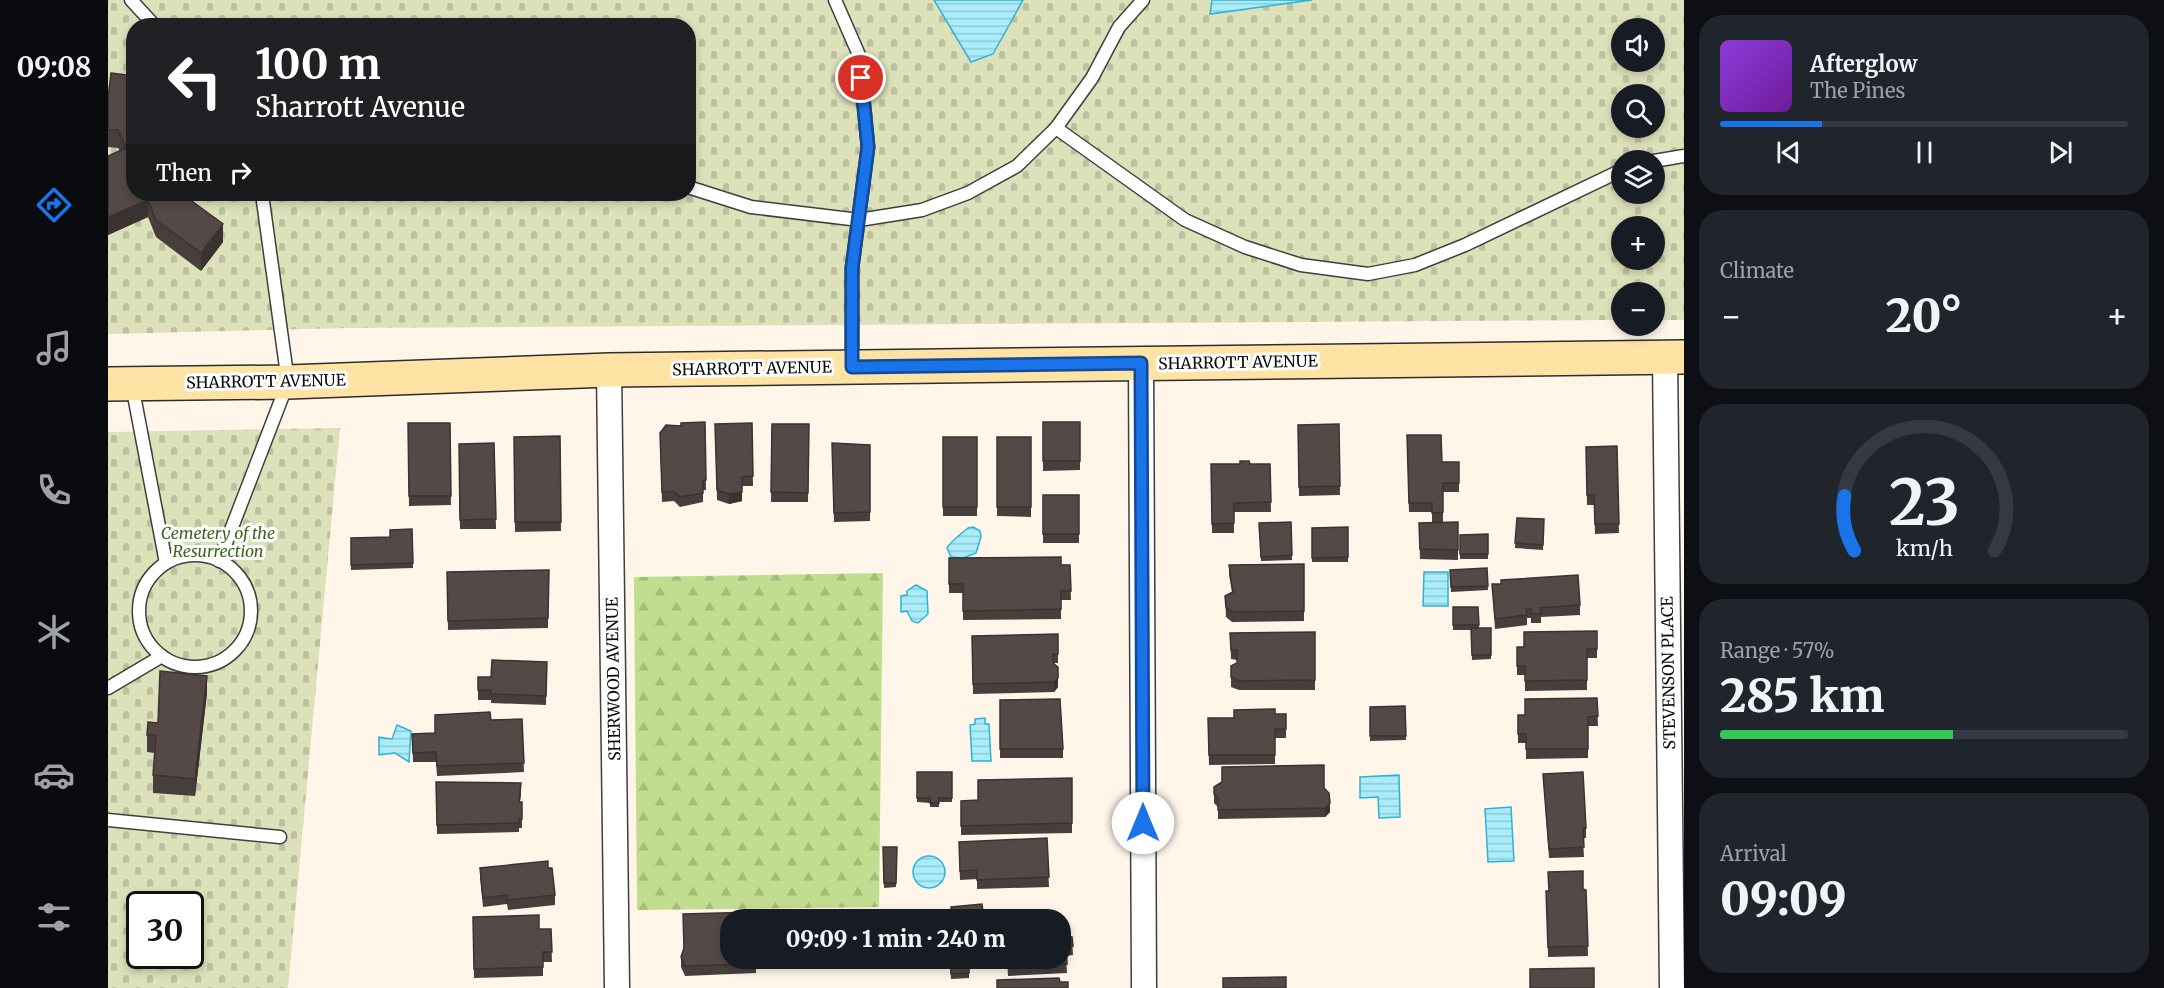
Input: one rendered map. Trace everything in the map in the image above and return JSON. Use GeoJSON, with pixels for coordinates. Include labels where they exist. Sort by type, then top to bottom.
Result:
{"type":"FeatureCollection","features":[{"type":"Feature","properties":{"kind":"street","name":"SHARROTT AVENUE"},"geometry":{"type":"LineString","coordinates":[[120,384],[288,382],[609,370],[1674,357]]}},
{"type":"Feature","properties":{"kind":"street","name":"STEVENSON PLACE"},"geometry":{"type":"LineString","coordinates":[[1672,988],[1674,357]]}},
{"type":"Feature","properties":{"kind":"street"},"geometry":{"type":"LineString","coordinates":[[1141,363],[1144,988]]}},
{"type":"Feature","properties":{"kind":"street","name":"SHERWOOD AVENUE"},"geometry":{"type":"LineString","coordinates":[[609,370],[617,988]]}},
{"type":"Feature","properties":{"kind":"lane"},"geometry":{"type":"LineString","coordinates":[[131,0],[148,18]]}},
{"type":"Feature","properties":{"kind":"lane"},"geometry":{"type":"LineString","coordinates":[[835,0],[859,55],[868,147],[852,268],[852,367]]}},
{"type":"Feature","properties":{"kind":"lane"},"geometry":{"type":"LineString","coordinates":[[696,190],[751,207],[859,220],[922,210],[969,193],[1017,166],[1056,128],[1092,78],[1119,27],[1143,0]]}},
{"type":"Feature","properties":{"kind":"lane"},"geometry":{"type":"LineString","coordinates":[[1056,128],[1185,220],[1245,247],[1301,265],[1368,273],[1415,265],[1465,245],[1611,175]]}},
{"type":"Feature","properties":{"kind":"lane"},"geometry":{"type":"LineString","coordinates":[[1665,159],[1684,156]]}},
{"type":"Feature","properties":{"kind":"lane"},"geometry":{"type":"LineString","coordinates":[[219,561],[288,382],[263,201]]}},
{"type":"Feature","properties":{"kind":"lane"},"geometry":{"type":"LineString","coordinates":[[120,384],[166,562]]}},
{"type":"Feature","properties":{"kind":"lane"},"geometry":{"type":"LineString","coordinates":[[202,555],[219,561],[234,571],[245,586],[250,613],[243,640],[230,654],[214,663],[196,667],[178,665],[162,656],[145,635],[139,609],[142,590],[152,574],[166,562],[183,556],[202,555]]}},
{"type":"Feature","properties":{"kind":"lane"},"geometry":{"type":"LineString","coordinates":[[108,691],[162,656]]}},
{"type":"Feature","properties":{"kind":"lane"},"geometry":{"type":"LineString","coordinates":[[108,820],[280,837]]}},
{"type":"Feature","properties":{"kind":"green space"},"geometry":{"type":"Polygon","coordinates":[[[108,0],[1684,0],[1684,320],[1665,320],[1665,282],[1611,282],[1611,320],[348,328],[108,334],[108,0]]]}},
{"type":"Feature","properties":{"kind":"green space","name":"Cemetery of the Resurrection"},"geometry":{"type":"Polygon","coordinates":[[[340,428],[288,988],[108,988],[108,432],[340,428]]]}},
{"type":"Feature","properties":{"kind":"green space"},"geometry":{"type":"Polygon","coordinates":[[[883,573],[879,907],[637,910],[634,577],[883,573]]]}},
{"type":"Feature","properties":{"kind":"water"},"geometry":{"type":"Polygon","coordinates":[[[934,0],[1023,0],[993,54],[971,62],[934,0]]]}},
{"type":"Feature","properties":{"kind":"water"},"geometry":{"type":"Polygon","coordinates":[[[1212,0],[1312,0],[1210,14],[1212,0]]]}},
{"type":"Feature","properties":{"kind":"water"},"geometry":{"type":"Polygon","coordinates":[[[973,527],[980,531],[981,537],[976,553],[963,558],[951,557],[948,546],[968,528],[973,527]]]}},
{"type":"Feature","properties":{"kind":"water"},"geometry":{"type":"Polygon","coordinates":[[[1424,572],[1448,572],[1448,606],[1423,606],[1424,572]]]}},
{"type":"Feature","properties":{"kind":"water"},"geometry":{"type":"Polygon","coordinates":[[[916,585],[927,591],[928,614],[918,623],[912,621],[907,611],[901,612],[901,596],[907,595],[907,591],[916,585]]]}},
{"type":"Feature","properties":{"kind":"water"},"geometry":{"type":"Polygon","coordinates":[[[985,718],[985,724],[989,724],[991,761],[972,761],[970,725],[975,724],[975,719],[985,718]]]}},
{"type":"Feature","properties":{"kind":"water"},"geometry":{"type":"Polygon","coordinates":[[[397,725],[411,731],[409,762],[395,753],[379,755],[379,737],[392,739],[397,725]]]}},
{"type":"Feature","properties":{"kind":"water"},"geometry":{"type":"Polygon","coordinates":[[[1399,775],[1400,817],[1379,818],[1378,797],[1360,798],[1360,777],[1399,775]]]}},
{"type":"Feature","properties":{"kind":"water"},"geometry":{"type":"Polygon","coordinates":[[[1511,807],[1514,861],[1488,862],[1485,809],[1511,807]]]}},
{"type":"Feature","properties":{"kind":"water"},"geometry":{"type":"Polygon","coordinates":[[[929,856],[940,861],[945,872],[940,883],[929,888],[918,883],[913,872],[918,861],[929,856]]]}},
{"type":"Feature","properties":{"kind":"building"},"geometry":{"type":"Polygon","coordinates":[[[111,73],[126,75],[126,148],[118,130],[108,130],[111,73]]]}},
{"type":"Feature","properties":{"kind":"building"},"geometry":{"type":"Polygon","coordinates":[[[126,148],[126,201],[146,201],[108,217],[108,156],[126,148]]]}},
{"type":"Feature","properties":{"kind":"building"},"geometry":{"type":"Polygon","coordinates":[[[148,201],[192,201],[223,224],[201,253],[156,220],[148,201]]]}},
{"type":"Feature","properties":{"kind":"building"},"geometry":{"type":"Polygon","coordinates":[[[705,422],[706,480],[703,481],[703,493],[680,497],[674,492],[662,492],[660,433],[666,425],[681,426],[681,423],[705,422]]]}},
{"type":"Feature","properties":{"kind":"building"},"geometry":{"type":"Polygon","coordinates":[[[1043,422],[1080,422],[1080,461],[1043,461],[1043,422]]]}},
{"type":"Feature","properties":{"kind":"building"},"geometry":{"type":"Polygon","coordinates":[[[408,423],[450,423],[451,496],[409,496],[408,423]]]}},
{"type":"Feature","properties":{"kind":"building"},"geometry":{"type":"Polygon","coordinates":[[[752,423],[753,476],[742,477],[742,492],[729,494],[717,490],[715,424],[752,423]]]}},
{"type":"Feature","properties":{"kind":"building"},"geometry":{"type":"Polygon","coordinates":[[[772,424],[809,424],[808,493],[771,492],[772,424]]]}},
{"type":"Feature","properties":{"kind":"building"},"geometry":{"type":"Polygon","coordinates":[[[1339,424],[1340,486],[1299,487],[1298,425],[1339,424]]]}},
{"type":"Feature","properties":{"kind":"building"},"geometry":{"type":"Polygon","coordinates":[[[1407,435],[1441,435],[1442,462],[1459,462],[1459,483],[1443,483],[1443,512],[1432,513],[1432,503],[1409,503],[1407,435]]]}},
{"type":"Feature","properties":{"kind":"building"},"geometry":{"type":"Polygon","coordinates":[[[560,436],[561,522],[515,522],[514,437],[560,436]]]}},
{"type":"Feature","properties":{"kind":"building"},"geometry":{"type":"Polygon","coordinates":[[[943,437],[977,437],[977,507],[943,507],[943,437]]]}},
{"type":"Feature","properties":{"kind":"building"},"geometry":{"type":"Polygon","coordinates":[[[997,437],[1031,437],[1031,507],[997,507],[997,437]]]}},
{"type":"Feature","properties":{"kind":"building"},"geometry":{"type":"Polygon","coordinates":[[[494,443],[496,519],[460,520],[459,444],[494,443]]]}},
{"type":"Feature","properties":{"kind":"building"},"geometry":{"type":"Polygon","coordinates":[[[832,443],[870,445],[870,512],[834,513],[832,443]]]}},
{"type":"Feature","properties":{"kind":"building"},"geometry":{"type":"Polygon","coordinates":[[[1617,446],[1619,524],[1595,524],[1594,495],[1587,495],[1586,447],[1617,446]]]}},
{"type":"Feature","properties":{"kind":"building"},"geometry":{"type":"Polygon","coordinates":[[[1240,461],[1249,461],[1250,464],[1270,464],[1271,502],[1234,503],[1234,523],[1212,524],[1211,464],[1240,464],[1240,461]]]}},
{"type":"Feature","properties":{"kind":"building"},"geometry":{"type":"Polygon","coordinates":[[[1043,495],[1079,495],[1079,534],[1043,534],[1043,495]]]}},
{"type":"Feature","properties":{"kind":"building"},"geometry":{"type":"Polygon","coordinates":[[[1517,518],[1544,519],[1543,545],[1515,543],[1517,518]]]}},
{"type":"Feature","properties":{"kind":"building"},"geometry":{"type":"Polygon","coordinates":[[[1291,522],[1292,555],[1261,557],[1259,523],[1291,522]]]}},
{"type":"Feature","properties":{"kind":"building"},"geometry":{"type":"Polygon","coordinates":[[[1458,522],[1458,550],[1420,549],[1419,523],[1458,522]]]}},
{"type":"Feature","properties":{"kind":"building"},"geometry":{"type":"Polygon","coordinates":[[[1348,527],[1348,557],[1312,558],[1312,528],[1348,527]]]}},
{"type":"Feature","properties":{"kind":"building"},"geometry":{"type":"Polygon","coordinates":[[[412,529],[413,563],[351,565],[351,538],[390,537],[390,530],[412,529]]]}},
{"type":"Feature","properties":{"kind":"building"},"geometry":{"type":"Polygon","coordinates":[[[1488,534],[1488,554],[1460,554],[1460,535],[1488,534]]]}},
{"type":"Feature","properties":{"kind":"building"},"geometry":{"type":"Polygon","coordinates":[[[1061,557],[1061,565],[1070,565],[1071,591],[1061,591],[1061,609],[963,611],[963,584],[949,584],[949,558],[1061,557]]]}},
{"type":"Feature","properties":{"kind":"building"},"geometry":{"type":"Polygon","coordinates":[[[1304,564],[1304,611],[1232,612],[1226,607],[1225,596],[1233,592],[1229,565],[1304,564]]]}},
{"type":"Feature","properties":{"kind":"building"},"geometry":{"type":"Polygon","coordinates":[[[1487,568],[1488,586],[1451,587],[1450,570],[1487,568]]]}},
{"type":"Feature","properties":{"kind":"building"},"geometry":{"type":"Polygon","coordinates":[[[549,570],[548,618],[448,621],[447,572],[549,570]]]}},
{"type":"Feature","properties":{"kind":"building"},"geometry":{"type":"Polygon","coordinates":[[[1578,575],[1580,605],[1540,608],[1541,614],[1531,614],[1531,609],[1526,609],[1527,615],[1495,619],[1492,584],[1501,584],[1501,580],[1578,575]]]}},
{"type":"Feature","properties":{"kind":"building"},"geometry":{"type":"Polygon","coordinates":[[[1453,607],[1478,607],[1479,625],[1453,625],[1453,607]]]}},
{"type":"Feature","properties":{"kind":"building"},"geometry":{"type":"Polygon","coordinates":[[[1471,628],[1491,628],[1491,655],[1472,655],[1471,628]]]}},
{"type":"Feature","properties":{"kind":"building"},"geometry":{"type":"Polygon","coordinates":[[[1597,631],[1597,649],[1587,649],[1587,680],[1525,681],[1525,666],[1517,666],[1517,647],[1524,647],[1524,632],[1597,631]]]}},
{"type":"Feature","properties":{"kind":"building"},"geometry":{"type":"Polygon","coordinates":[[[1315,632],[1315,680],[1239,681],[1231,677],[1231,666],[1237,663],[1237,650],[1231,650],[1230,633],[1315,632]]]}},
{"type":"Feature","properties":{"kind":"building"},"geometry":{"type":"Polygon","coordinates":[[[1058,634],[1058,654],[1053,654],[1053,663],[1058,667],[1058,678],[1054,682],[973,684],[972,636],[1058,634]]]}},
{"type":"Feature","properties":{"kind":"building"},"geometry":{"type":"Polygon","coordinates":[[[492,660],[547,662],[546,696],[491,694],[491,690],[478,690],[478,677],[491,677],[492,660]]]}},
{"type":"Feature","properties":{"kind":"building"},"geometry":{"type":"Polygon","coordinates":[[[160,671],[207,676],[195,779],[153,775],[156,735],[147,735],[148,722],[158,723],[160,671]]]}},
{"type":"Feature","properties":{"kind":"building"},"geometry":{"type":"Polygon","coordinates":[[[1597,698],[1598,716],[1588,717],[1588,749],[1526,749],[1526,734],[1518,734],[1518,715],[1525,715],[1525,699],[1597,698]]]}},
{"type":"Feature","properties":{"kind":"building"},"geometry":{"type":"Polygon","coordinates":[[[1060,699],[1063,749],[1000,749],[1000,700],[1060,699]]]}},
{"type":"Feature","properties":{"kind":"building"},"geometry":{"type":"Polygon","coordinates":[[[1405,706],[1406,736],[1370,736],[1370,707],[1405,706]]]}},
{"type":"Feature","properties":{"kind":"building"},"geometry":{"type":"Polygon","coordinates":[[[1275,709],[1275,714],[1286,714],[1286,729],[1275,729],[1275,755],[1209,755],[1208,718],[1234,718],[1234,710],[1275,709]]]}},
{"type":"Feature","properties":{"kind":"building"},"geometry":{"type":"Polygon","coordinates":[[[490,712],[491,720],[522,719],[524,763],[437,766],[436,752],[413,753],[412,734],[435,733],[435,715],[490,712]]]}},
{"type":"Feature","properties":{"kind":"building"},"geometry":{"type":"Polygon","coordinates":[[[1324,765],[1324,788],[1329,793],[1330,803],[1325,808],[1218,810],[1218,797],[1214,794],[1214,787],[1222,782],[1222,767],[1324,765]]]}},
{"type":"Feature","properties":{"kind":"building"},"geometry":{"type":"Polygon","coordinates":[[[917,772],[952,772],[952,798],[938,798],[939,803],[930,803],[930,798],[917,798],[917,772]]]}},
{"type":"Feature","properties":{"kind":"building"},"geometry":{"type":"Polygon","coordinates":[[[1583,772],[1586,828],[1583,828],[1584,847],[1549,849],[1543,774],[1583,772]]]}},
{"type":"Feature","properties":{"kind":"building"},"geometry":{"type":"Polygon","coordinates":[[[1072,778],[1072,823],[961,826],[961,801],[978,800],[978,780],[1072,778]]]}},
{"type":"Feature","properties":{"kind":"building"},"geometry":{"type":"Polygon","coordinates":[[[436,782],[521,783],[519,802],[522,802],[522,819],[519,819],[519,823],[437,825],[436,782]]]}},
{"type":"Feature","properties":{"kind":"building"},"geometry":{"type":"Polygon","coordinates":[[[1047,838],[1049,877],[977,880],[977,870],[960,871],[959,842],[1047,838]]]}},
{"type":"Feature","properties":{"kind":"building"},"geometry":{"type":"Polygon","coordinates":[[[883,847],[897,847],[896,883],[884,883],[883,847]]]}},
{"type":"Feature","properties":{"kind":"building"},"geometry":{"type":"Polygon","coordinates":[[[548,861],[548,868],[552,868],[555,895],[508,900],[507,895],[483,898],[480,868],[548,861]]]}},
{"type":"Feature","properties":{"kind":"building"},"geometry":{"type":"Polygon","coordinates":[[[1583,871],[1588,946],[1548,947],[1546,891],[1549,891],[1548,872],[1583,871]]]}},
{"type":"Feature","properties":{"kind":"building"},"geometry":{"type":"Polygon","coordinates":[[[982,904],[983,909],[951,909],[951,907],[982,904]]]}},
{"type":"Feature","properties":{"kind":"building"},"geometry":{"type":"Polygon","coordinates":[[[720,913],[720,965],[685,966],[681,957],[684,948],[683,914],[720,913]]]}},
{"type":"Feature","properties":{"kind":"building"},"geometry":{"type":"Polygon","coordinates":[[[539,915],[539,929],[551,929],[552,952],[543,952],[543,967],[474,969],[473,917],[539,915]]]}},
{"type":"Feature","properties":{"kind":"building"},"geometry":{"type":"Polygon","coordinates":[[[1594,968],[1594,988],[1530,988],[1530,969],[1594,968]]]}},
{"type":"Feature","properties":{"kind":"building"},"geometry":{"type":"Polygon","coordinates":[[[951,969],[969,969],[969,973],[951,974],[951,969]]]}},
{"type":"Feature","properties":{"kind":"building"},"geometry":{"type":"Polygon","coordinates":[[[1286,977],[1286,988],[1223,988],[1223,978],[1286,977]]]}},
{"type":"Feature","properties":{"kind":"building"},"geometry":{"type":"Polygon","coordinates":[[[1059,978],[1060,982],[1068,982],[1068,988],[997,988],[997,980],[1059,978]]]}},
{"type":"Feature","properties":{"kind":"route"},"geometry":{"type":"LineString","coordinates":[[861,78],[868,147],[852,268],[850,324],[852,367],[1141,363],[1143,823]]}}]}
